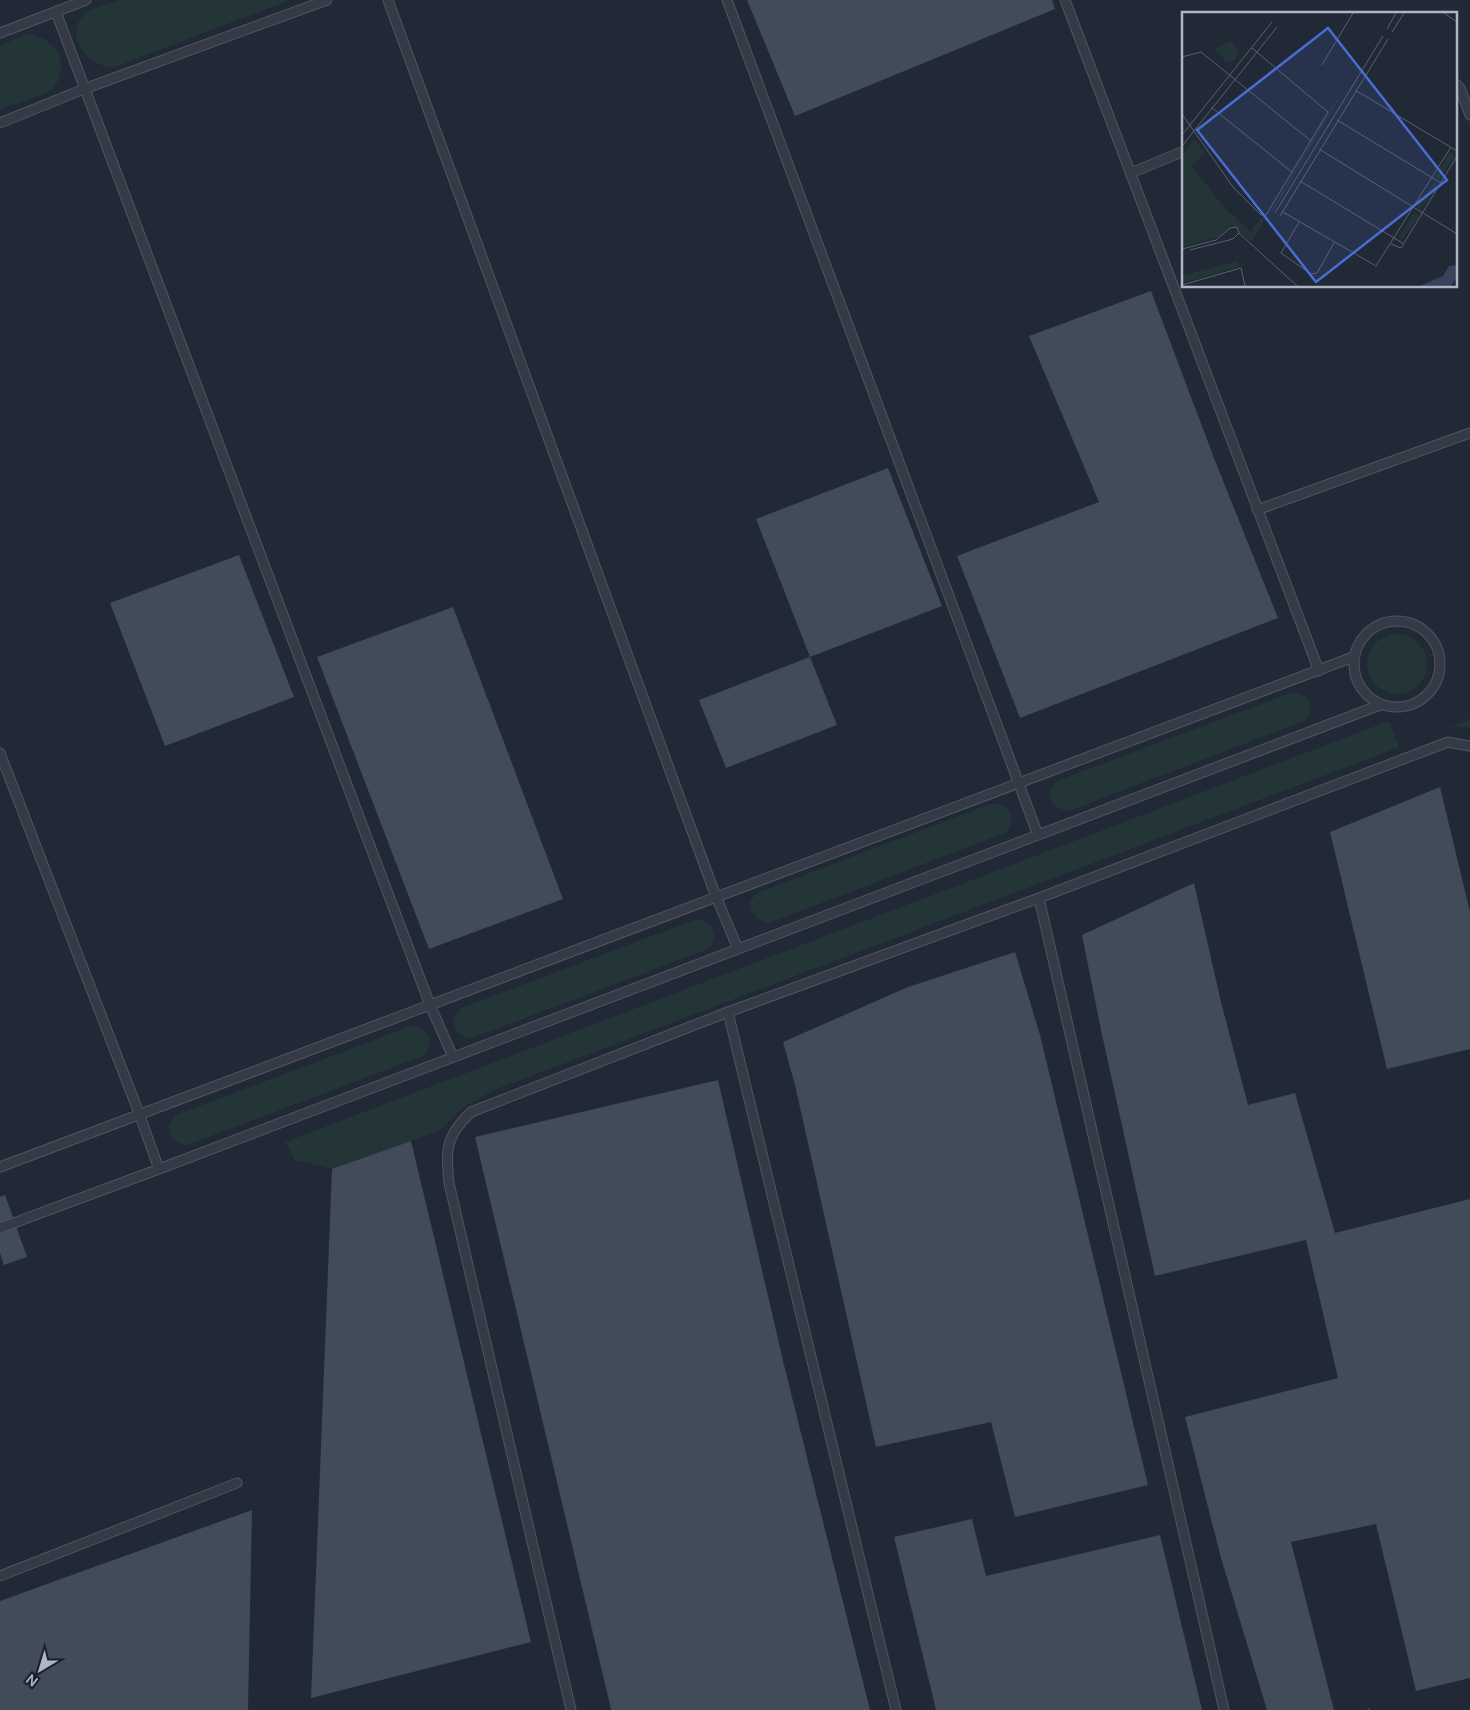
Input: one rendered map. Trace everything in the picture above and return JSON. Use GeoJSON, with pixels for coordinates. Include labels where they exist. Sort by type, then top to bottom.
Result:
{"type":"FeatureCollection","features":[{"type":"Feature","properties":{"kind":"lane"},"geometry":{"type":"LineString","coordinates":[[0,33],[86,0]]}},
{"type":"Feature","properties":{"kind":"lane"},"geometry":{"type":"LineString","coordinates":[[0,123],[84,89],[327,0]]}},
{"type":"Feature","properties":{"kind":"lane"},"geometry":{"type":"LineString","coordinates":[[388,0],[716,897],[738,949]]}},
{"type":"Feature","properties":{"kind":"lane"},"geometry":{"type":"LineString","coordinates":[[727,0],[1038,835]]}},
{"type":"Feature","properties":{"kind":"lane"},"geometry":{"type":"LineString","coordinates":[[1065,0],[1256,510],[1319,671]]}},
{"type":"Feature","properties":{"kind":"lane"},"geometry":{"type":"LineString","coordinates":[[56,12],[430,1005],[453,1057]]}},
{"type":"Feature","properties":{"kind":"lane"},"geometry":{"type":"LineString","coordinates":[[1458,86],[1470,115]]}},
{"type":"Feature","properties":{"kind":"lane"},"geometry":{"type":"LineString","coordinates":[[1131,173],[1182,152]]}},
{"type":"Feature","properties":{"kind":"lane"},"geometry":{"type":"LineString","coordinates":[[1256,510],[1470,433]]}},
{"type":"Feature","properties":{"kind":"lane"},"geometry":{"type":"LineString","coordinates":[[1394,620],[1410,622],[1423,629],[1433,640],[1439,652],[1441,666],[1438,680],[1431,692],[1420,701],[1408,707],[1394,708],[1380,704],[1368,697],[1354,673],[1353,658],[1358,643],[1367,631],[1380,624],[1394,620]]}},
{"type":"Feature","properties":{"kind":"lane"},"geometry":{"type":"LineString","coordinates":[[0,1167],[1353,658]]}},
{"type":"Feature","properties":{"kind":"lane"},"geometry":{"type":"LineString","coordinates":[[0,1228],[1380,704]]}},
{"type":"Feature","properties":{"kind":"lane"},"geometry":{"type":"LineString","coordinates":[[571,1710],[449,1183],[447,1160],[449,1141],[458,1125],[472,1112],[728,1012],[1039,898],[1448,742],[1470,746]]}},
{"type":"Feature","properties":{"kind":"lane"},"geometry":{"type":"LineString","coordinates":[[0,754],[159,1169]]}},
{"type":"Feature","properties":{"kind":"lane"},"geometry":{"type":"LineString","coordinates":[[1039,898],[1224,1710]]}},
{"type":"Feature","properties":{"kind":"lane"},"geometry":{"type":"LineString","coordinates":[[728,1012],[896,1710]]}},
{"type":"Feature","properties":{"kind":"lane"},"geometry":{"type":"LineString","coordinates":[[0,1576],[237,1483]]}},
{"type":"Feature","properties":{"kind":"shaded area"},"geometry":{"type":"Polygon","coordinates":[[[120,0],[290,0],[112,68],[95,62],[88,56],[82,49],[76,33],[78,24],[83,16],[91,10],[120,0]]]}},
{"type":"Feature","properties":{"kind":"shaded area"},"geometry":{"type":"Polygon","coordinates":[[[29,34],[44,39],[55,48],[61,61],[58,81],[47,92],[0,109],[0,45],[29,34]]]}},
{"type":"Feature","properties":{"kind":"shaded area"},"geometry":{"type":"Polygon","coordinates":[[[1391,634],[1403,634],[1414,639],[1422,647],[1427,658],[1425,676],[1414,689],[1403,694],[1391,694],[1380,689],[1372,681],[1367,670],[1367,658],[1372,647],[1380,639],[1391,634]]]}},
{"type":"Feature","properties":{"kind":"shaded area"},"geometry":{"type":"Polygon","coordinates":[[[1293,692],[1303,695],[1310,702],[1310,712],[1304,721],[1069,811],[1054,805],[1050,798],[1050,790],[1057,781],[1293,692]]]}},
{"type":"Feature","properties":{"kind":"shaded area"},"geometry":{"type":"Polygon","coordinates":[[[1470,719],[1470,728],[1455,726],[494,1090],[462,1108],[439,1131],[411,1141],[332,1169],[295,1160],[285,1142],[1389,721],[1399,747],[1470,719]]]}},
{"type":"Feature","properties":{"kind":"shaded area"},"geometry":{"type":"Polygon","coordinates":[[[993,803],[1004,806],[1011,814],[1011,824],[1005,833],[769,923],[757,919],[752,913],[750,901],[757,893],[993,803]]]}},
{"type":"Feature","properties":{"kind":"shaded area"},"geometry":{"type":"Polygon","coordinates":[[[697,919],[703,920],[713,930],[714,940],[708,949],[472,1038],[458,1032],[454,1026],[454,1017],[461,1008],[697,919]]]}},
{"type":"Feature","properties":{"kind":"shaded area"},"geometry":{"type":"Polygon","coordinates":[[[411,1026],[422,1029],[428,1036],[429,1046],[423,1056],[187,1145],[173,1139],[169,1132],[169,1124],[176,1115],[411,1026]]]}},
{"type":"Feature","properties":{"kind":"building"},"geometry":{"type":"Polygon","coordinates":[[[747,0],[1052,0],[1055,9],[795,116],[747,0]]]}},
{"type":"Feature","properties":{"kind":"building"},"geometry":{"type":"Polygon","coordinates":[[[1151,291],[1214,458],[1278,618],[1020,718],[957,556],[1099,502],[1029,336],[1151,291]]]}},
{"type":"Feature","properties":{"kind":"building"},"geometry":{"type":"Polygon","coordinates":[[[888,468],[942,606],[810,657],[756,519],[888,468]]]}},
{"type":"Feature","properties":{"kind":"building"},"geometry":{"type":"Polygon","coordinates":[[[239,555],[294,697],[165,746],[110,603],[239,555]]]}},
{"type":"Feature","properties":{"kind":"building"},"geometry":{"type":"Polygon","coordinates":[[[453,607],[563,899],[429,949],[317,657],[453,607]]]}},
{"type":"Feature","properties":{"kind":"building"},"geometry":{"type":"Polygon","coordinates":[[[810,657],[837,725],[726,768],[699,700],[810,657]]]}},
{"type":"Feature","properties":{"kind":"building"},"geometry":{"type":"Polygon","coordinates":[[[1440,787],[1470,912],[1470,1049],[1387,1069],[1330,832],[1440,787]]]}},
{"type":"Feature","properties":{"kind":"building"},"geometry":{"type":"Polygon","coordinates":[[[1194,883],[1221,1002],[1248,1105],[1295,1093],[1335,1233],[1470,1199],[1470,1678],[1416,1691],[1376,1524],[1291,1542],[1334,1710],[1267,1710],[1221,1558],[1185,1417],[1338,1378],[1306,1240],[1155,1276],[1082,935],[1194,883]]]}},
{"type":"Feature","properties":{"kind":"building"},"geometry":{"type":"Polygon","coordinates":[[[1015,952],[1040,1035],[1148,1485],[1015,1517],[991,1422],[876,1447],[795,1085],[783,1042],[908,987],[1015,952]]]}},
{"type":"Feature","properties":{"kind":"building"},"geometry":{"type":"Polygon","coordinates":[[[718,1080],[784,1365],[870,1710],[611,1710],[475,1137],[718,1080]]]}},
{"type":"Feature","properties":{"kind":"building"},"geometry":{"type":"Polygon","coordinates":[[[411,1141],[531,1642],[311,1698],[332,1169],[411,1141]]]}},
{"type":"Feature","properties":{"kind":"building"},"geometry":{"type":"Polygon","coordinates":[[[5,1195],[27,1257],[4,1265],[0,1253],[0,1197],[5,1195]]]}},
{"type":"Feature","properties":{"kind":"building"},"geometry":{"type":"Polygon","coordinates":[[[252,1510],[248,1710],[0,1710],[0,1601],[252,1510]]]}},
{"type":"Feature","properties":{"kind":"building"},"geometry":{"type":"Polygon","coordinates":[[[972,1519],[986,1576],[1160,1535],[1202,1710],[936,1710],[894,1537],[972,1519]]]}}]}
